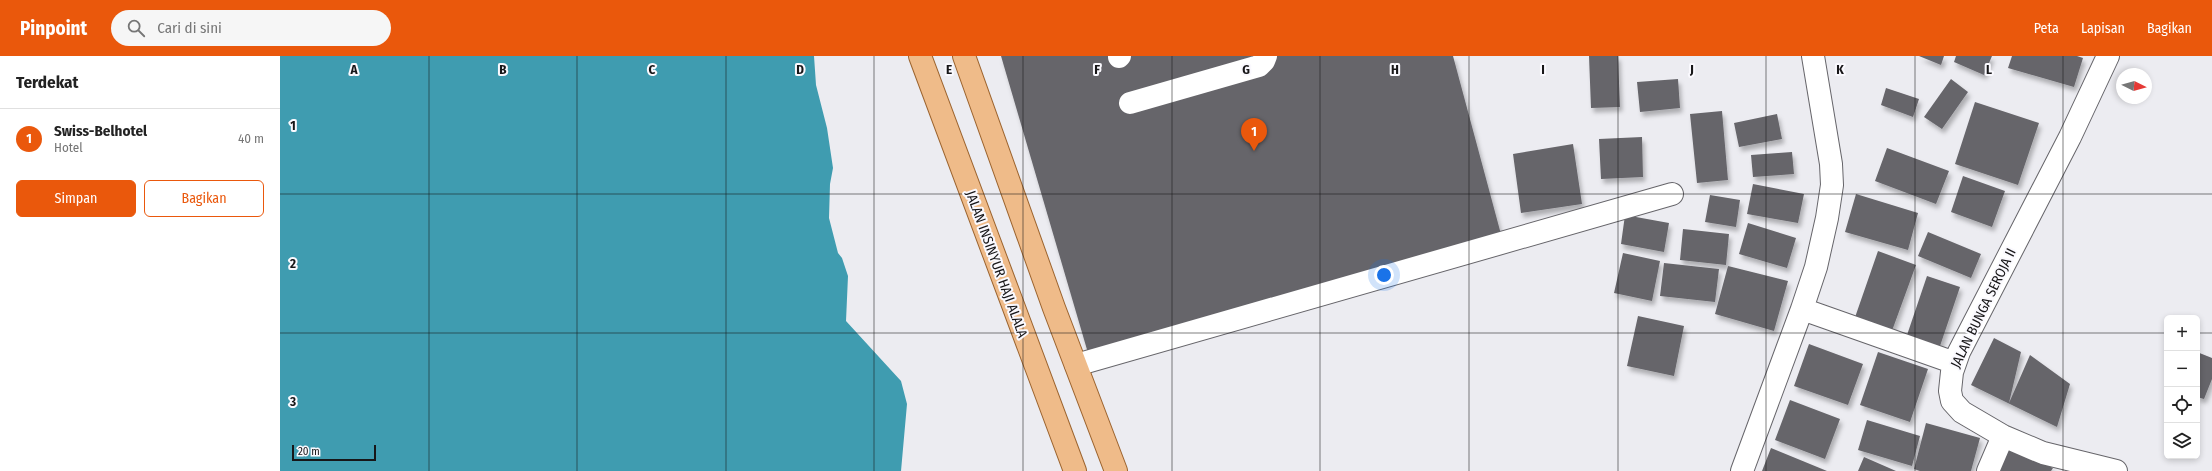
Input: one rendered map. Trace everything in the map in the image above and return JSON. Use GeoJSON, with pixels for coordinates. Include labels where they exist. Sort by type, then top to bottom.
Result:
{"type":"FeatureCollection","features":[{"type":"Feature","properties":{"kind":"main road","name":"JALAN INSINYUR HAJI ALALA"},"geometry":{"type":"LineString","coordinates":[[920,56],[1075,471]]}},
{"type":"Feature","properties":{"kind":"main road"},"geometry":{"type":"LineString","coordinates":[[964,56],[1116,471]]}},
{"type":"Feature","properties":{"kind":"street"},"geometry":{"type":"LineString","coordinates":[[1130,103],[1259,66],[1264,61],[1266,56]]}},
{"type":"Feature","properties":{"kind":"street"},"geometry":{"type":"LineString","coordinates":[[1742,471],[1802,309],[1816,267],[1827,218],[1832,185],[1831,164],[1813,56]]}},
{"type":"Feature","properties":{"kind":"street","name":"JALAN BUNGA SEROJA II"},"geometry":{"type":"LineString","coordinates":[[2108,56],[2070,136],[2010,250],[1955,363],[1950,382],[1952,402],[1962,412],[2003,436],[2043,453],[2116,471]]}},
{"type":"Feature","properties":{"kind":"street"},"geometry":{"type":"LineString","coordinates":[[1076,365],[1672,194]]}},
{"type":"Feature","properties":{"kind":"street"},"geometry":{"type":"LineString","coordinates":[[1802,309],[1955,363]]}},
{"type":"Feature","properties":{"kind":"street"},"geometry":{"type":"LineString","coordinates":[[1988,471],[2003,436]]}},
{"type":"Feature","properties":{"kind":"water"},"geometry":{"type":"Polygon","coordinates":[[[280,56],[814,56],[816,85],[827,128],[833,168],[830,184],[829,218],[838,253],[842,258],[848,276],[846,321],[901,381],[907,404],[901,471],[280,471],[280,56]]]}},
{"type":"Feature","properties":{"kind":"building"},"geometry":{"type":"Polygon","coordinates":[[[1001,56],[1453,56],[1502,238],[1088,353],[1001,56]]]}},
{"type":"Feature","properties":{"kind":"building"},"geometry":{"type":"Polygon","coordinates":[[[1589,56],[1618,56],[1620,107],[1591,108],[1589,56]]]}},
{"type":"Feature","properties":{"kind":"building"},"geometry":{"type":"Polygon","coordinates":[[[1919,56],[1944,56],[1941,65],[1919,56]]]}},
{"type":"Feature","properties":{"kind":"building"},"geometry":{"type":"Polygon","coordinates":[[[1956,56],[1992,56],[1984,75],[1954,62],[1956,56]]]}},
{"type":"Feature","properties":{"kind":"building"},"geometry":{"type":"Polygon","coordinates":[[[2012,56],[2077,56],[2083,58],[2074,87],[2008,68],[2012,56]]]}},
{"type":"Feature","properties":{"kind":"building"},"geometry":{"type":"Polygon","coordinates":[[[1678,79],[1680,108],[1640,112],[1637,82],[1678,79]]]}},
{"type":"Feature","properties":{"kind":"building"},"geometry":{"type":"Polygon","coordinates":[[[1951,79],[1968,92],[1942,129],[1924,117],[1951,79]]]}},
{"type":"Feature","properties":{"kind":"building"},"geometry":{"type":"Polygon","coordinates":[[[1886,88],[1919,99],[1913,117],[1881,105],[1886,88]]]}},
{"type":"Feature","properties":{"kind":"building"},"geometry":{"type":"Polygon","coordinates":[[[1975,102],[2039,123],[2018,185],[1955,164],[1975,102]]]}},
{"type":"Feature","properties":{"kind":"building"},"geometry":{"type":"Polygon","coordinates":[[[1722,111],[1728,180],[1697,183],[1690,114],[1722,111]]]}},
{"type":"Feature","properties":{"kind":"building"},"geometry":{"type":"Polygon","coordinates":[[[1777,114],[1782,139],[1739,147],[1734,123],[1777,114]]]}},
{"type":"Feature","properties":{"kind":"building"},"geometry":{"type":"Polygon","coordinates":[[[1642,137],[1643,177],[1601,179],[1599,139],[1642,137]]]}},
{"type":"Feature","properties":{"kind":"building"},"geometry":{"type":"Polygon","coordinates":[[[1573,144],[1582,204],[1521,213],[1513,154],[1573,144]]]}},
{"type":"Feature","properties":{"kind":"building"},"geometry":{"type":"Polygon","coordinates":[[[1887,148],[1949,171],[1936,204],[1875,181],[1887,148]]]}},
{"type":"Feature","properties":{"kind":"building"},"geometry":{"type":"Polygon","coordinates":[[[1792,152],[1794,174],[1753,177],[1751,155],[1792,152]]]}},
{"type":"Feature","properties":{"kind":"building"},"geometry":{"type":"Polygon","coordinates":[[[1963,176],[2005,191],[1992,227],[1951,212],[1963,176]]]}},
{"type":"Feature","properties":{"kind":"building"},"geometry":{"type":"Polygon","coordinates":[[[1753,184],[1804,194],[1798,223],[1747,214],[1753,184]]]}},
{"type":"Feature","properties":{"kind":"building"},"geometry":{"type":"Polygon","coordinates":[[[1856,194],[1918,213],[1908,250],[1845,232],[1856,194]]]}},
{"type":"Feature","properties":{"kind":"building"},"geometry":{"type":"Polygon","coordinates":[[[1710,195],[1740,200],[1736,227],[1705,222],[1710,195]]]}},
{"type":"Feature","properties":{"kind":"building"},"geometry":{"type":"Polygon","coordinates":[[[1625,215],[1669,223],[1664,252],[1621,244],[1625,215]]]}},
{"type":"Feature","properties":{"kind":"building"},"geometry":{"type":"Polygon","coordinates":[[[1748,223],[1796,238],[1787,268],[1739,254],[1748,223]]]}},
{"type":"Feature","properties":{"kind":"building"},"geometry":{"type":"Polygon","coordinates":[[[1683,229],[1729,234],[1726,265],[1680,260],[1683,229]]]}},
{"type":"Feature","properties":{"kind":"building"},"geometry":{"type":"Polygon","coordinates":[[[1928,232],[1981,254],[1971,278],[1918,256],[1928,232]]]}},
{"type":"Feature","properties":{"kind":"building"},"geometry":{"type":"Polygon","coordinates":[[[1878,251],[1916,265],[1889,339],[1852,326],[1878,251]]]}},
{"type":"Feature","properties":{"kind":"building"},"geometry":{"type":"Polygon","coordinates":[[[1623,253],[1660,261],[1652,301],[1614,293],[1623,253]]]}},
{"type":"Feature","properties":{"kind":"building"},"geometry":{"type":"Polygon","coordinates":[[[1664,263],[1719,269],[1715,302],[1660,296],[1664,263]]]}},
{"type":"Feature","properties":{"kind":"building"},"geometry":{"type":"Polygon","coordinates":[[[1728,266],[1788,281],[1774,331],[1715,314],[1728,266]]]}},
{"type":"Feature","properties":{"kind":"building"},"geometry":{"type":"Polygon","coordinates":[[[1927,276],[1960,287],[1939,349],[1906,338],[1927,276]]]}},
{"type":"Feature","properties":{"kind":"building"},"geometry":{"type":"Polygon","coordinates":[[[1638,316],[1684,326],[1674,376],[1627,366],[1638,316]]]}},
{"type":"Feature","properties":{"kind":"building"},"geometry":{"type":"Polygon","coordinates":[[[1994,338],[2021,352],[2009,403],[2030,355],[2070,384],[2057,427],[1971,385],[1994,338]]]}},
{"type":"Feature","properties":{"kind":"building"},"geometry":{"type":"Polygon","coordinates":[[[1809,344],[1863,364],[1848,405],[1794,386],[1809,344]]]}},
{"type":"Feature","properties":{"kind":"building"},"geometry":{"type":"Polygon","coordinates":[[[1878,352],[1928,369],[1910,422],[1860,405],[1878,352]]]}},
{"type":"Feature","properties":{"kind":"building"},"geometry":{"type":"Polygon","coordinates":[[[2200,353],[2212,358],[2212,379],[2204,399],[2200,398],[2200,353]]]}},
{"type":"Feature","properties":{"kind":"building"},"geometry":{"type":"Polygon","coordinates":[[[1790,400],[1840,419],[1825,459],[1775,440],[1790,400]]]}},
{"type":"Feature","properties":{"kind":"building"},"geometry":{"type":"Polygon","coordinates":[[[1867,420],[1920,436],[1912,466],[1858,450],[1867,420]]]}},
{"type":"Feature","properties":{"kind":"building"},"geometry":{"type":"Polygon","coordinates":[[[1926,423],[1980,438],[1971,471],[1920,471],[1914,469],[1926,423]]]}},
{"type":"Feature","properties":{"kind":"building"},"geometry":{"type":"Polygon","coordinates":[[[1771,448],[1827,471],[1762,471],[1771,448]]]}},
{"type":"Feature","properties":{"kind":"building"},"geometry":{"type":"Polygon","coordinates":[[[2008,448],[2053,468],[2051,471],[1998,471],[2008,448]]]}},
{"type":"Feature","properties":{"kind":"building"},"geometry":{"type":"Polygon","coordinates":[[[1864,457],[1896,471],[1858,471],[1864,457]]]}},
{"type":"Feature","properties":{"kind":"place","name":"Swiss-Belhotel"},"geometry":{"type":"Point","coordinates":[1254,151]}}]}
